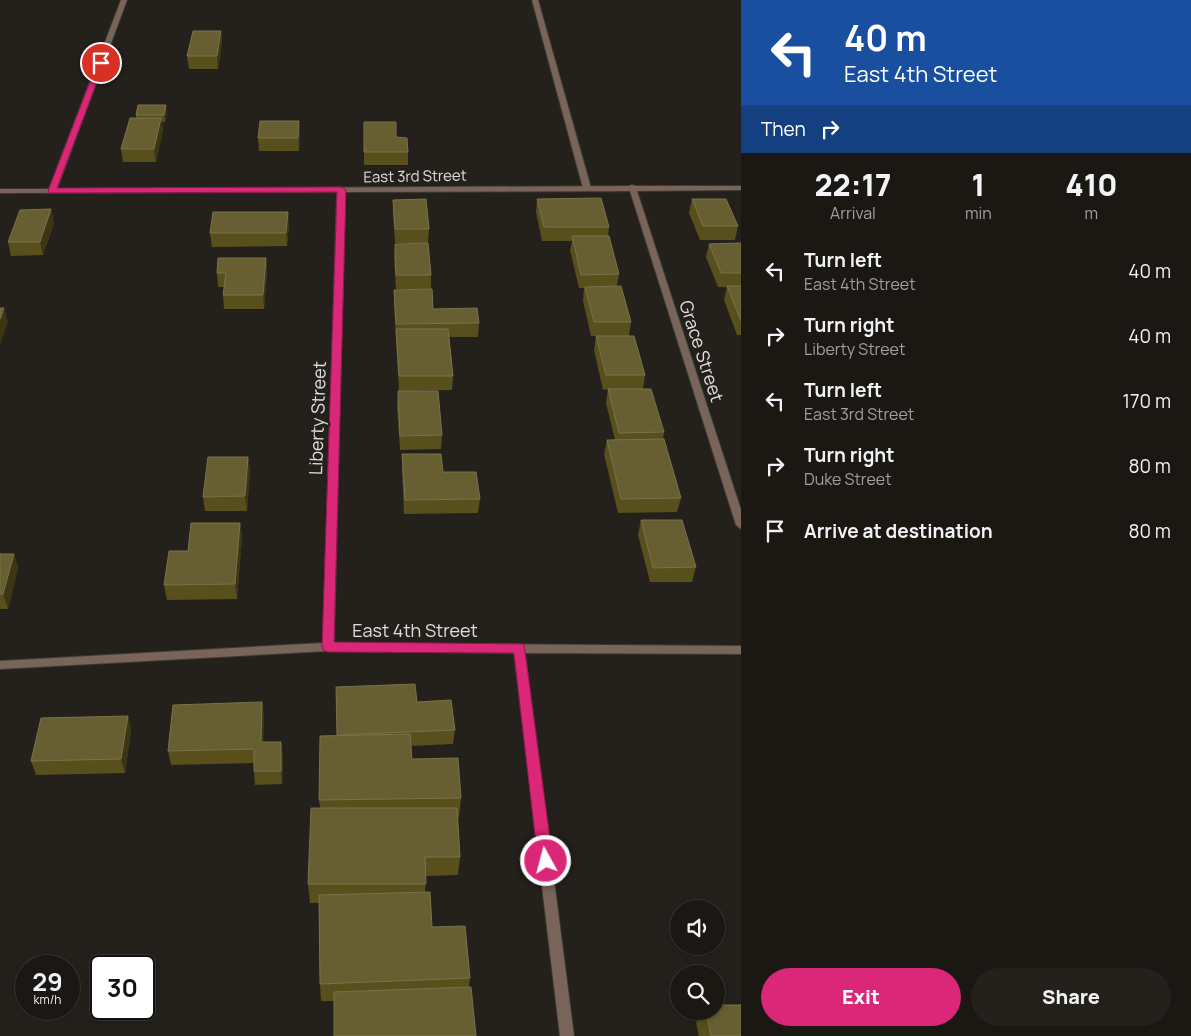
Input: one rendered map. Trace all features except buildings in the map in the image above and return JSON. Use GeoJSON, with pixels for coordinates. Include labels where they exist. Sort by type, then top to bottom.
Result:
{"type":"FeatureCollection","features":[{"type":"Feature","properties":{"kind":"street"},"geometry":{"type":"LineString","coordinates":[[52,191],[124,0]]}},
{"type":"Feature","properties":{"kind":"street"},"geometry":{"type":"LineString","coordinates":[[535,0],[587,188]]}},
{"type":"Feature","properties":{"kind":"street","name":"Grace Street"},"geometry":{"type":"LineString","coordinates":[[632,187],[741,525]]}},
{"type":"Feature","properties":{"kind":"street","name":"East 3rd Street"},"geometry":{"type":"LineString","coordinates":[[0,191],[741,188]]}},
{"type":"Feature","properties":{"kind":"street","name":"Liberty Street"},"geometry":{"type":"LineString","coordinates":[[328,647],[341,190]]}},
{"type":"Feature","properties":{"kind":"street","name":"East 4th Street"},"geometry":{"type":"LineString","coordinates":[[0,665],[328,647],[741,650]]}},
{"type":"Feature","properties":{"kind":"street"},"geometry":{"type":"LineString","coordinates":[[520,648],[567,1036]]}},
{"type":"Feature","properties":{"kind":"route"},"geometry":{"type":"LineString","coordinates":[[101,63],[52,191],[341,190],[328,647],[520,648],[546,861]]}}]}
